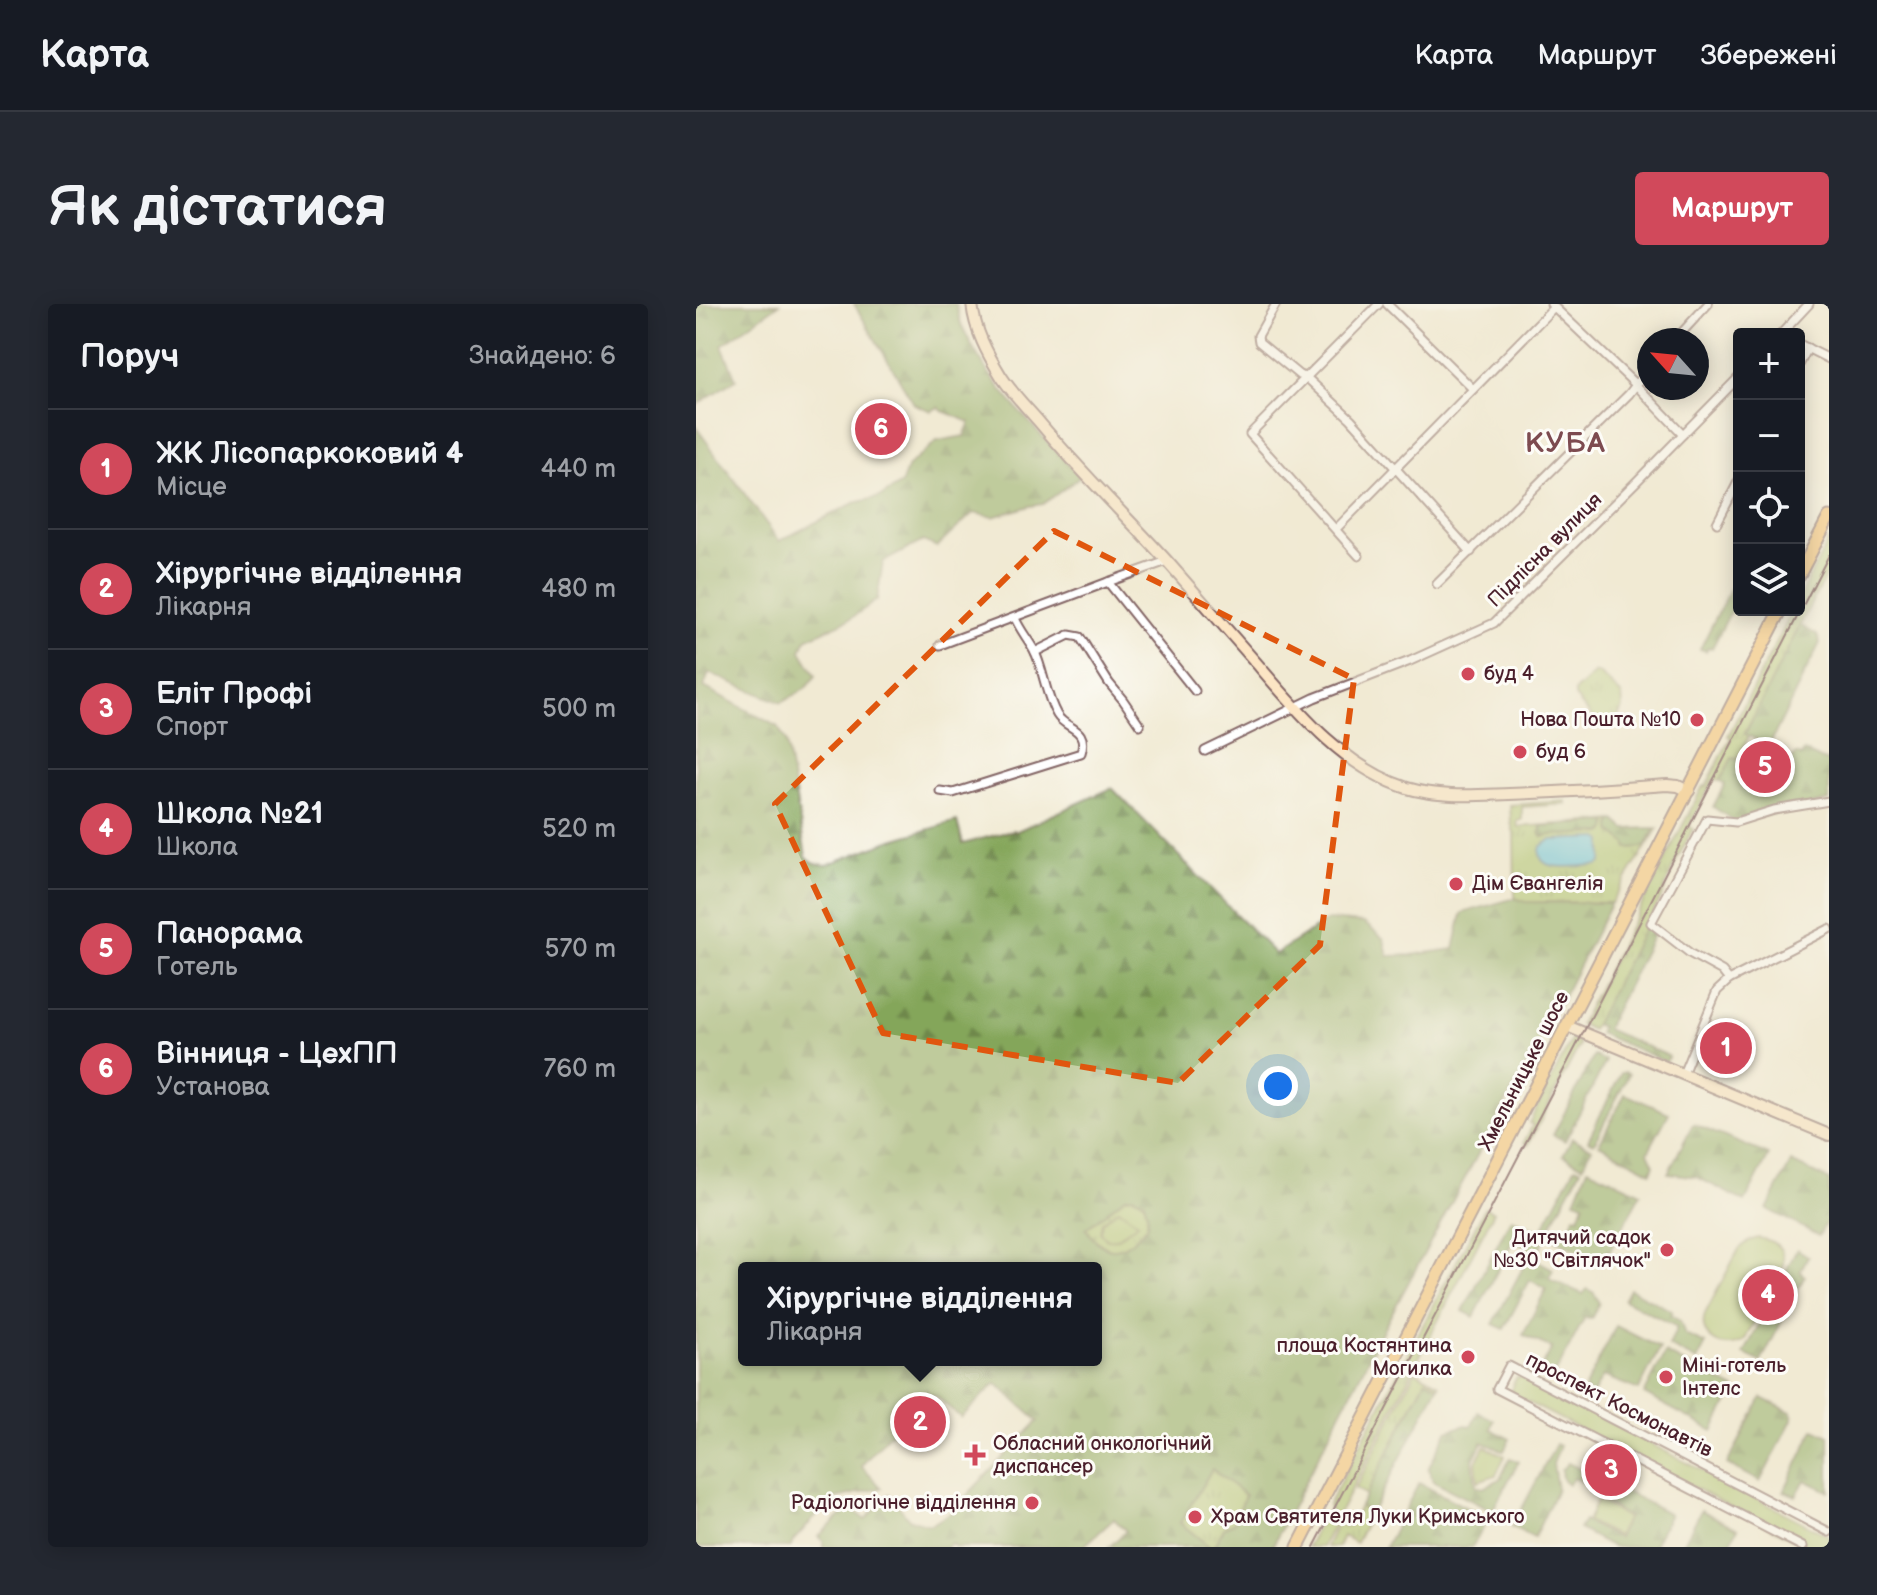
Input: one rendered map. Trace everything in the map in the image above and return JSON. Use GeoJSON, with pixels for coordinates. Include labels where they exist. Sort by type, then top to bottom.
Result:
{"type":"FeatureCollection","features":[{"type":"Feature","properties":{"kind":"main road"},"geometry":{"type":"LineString","coordinates":[[972,304],[975,325],[1003,379],[1076,466],[1167,561],[1295,707],[1355,761],[1389,781],[1418,791],[1456,795],[1667,785],[1689,791]]}},
{"type":"Feature","properties":{"kind":"main road"},"geometry":{"type":"LineString","coordinates":[[1805,564],[1828,521]]}},
{"type":"Feature","properties":{"kind":"main road","name":"Хмельницьке шосе"},"geometry":{"type":"LineString","coordinates":[[1298,1547],[1778,616]]}},
{"type":"Feature","properties":{"kind":"main road"},"geometry":{"type":"LineString","coordinates":[[1567,1026],[1829,1135]]}},
{"type":"Feature","properties":{"kind":"street"},"geometry":{"type":"LineString","coordinates":[[1276,304],[1258,336],[1259,342],[1299,375],[1306,377],[1351,419],[1471,552]]}},
{"type":"Feature","properties":{"kind":"street"},"geometry":{"type":"LineString","coordinates":[[1359,556],[1250,434],[1379,304]]}},
{"type":"Feature","properties":{"kind":"street"},"geometry":{"type":"LineString","coordinates":[[1387,304],[1473,389]]}},
{"type":"Feature","properties":{"kind":"street"},"geometry":{"type":"LineString","coordinates":[[1686,328],[1708,304]]}},
{"type":"Feature","properties":{"kind":"street"},"geometry":{"type":"LineString","coordinates":[[1787,328],[1809,304]]}},
{"type":"Feature","properties":{"kind":"street"},"geometry":{"type":"LineString","coordinates":[[1336,529],[1553,305],[1683,434]]}},
{"type":"Feature","properties":{"kind":"street"},"geometry":{"type":"LineString","coordinates":[[1805,347],[1829,359]]}},
{"type":"Feature","properties":{"kind":"street"},"geometry":{"type":"LineString","coordinates":[[1805,354],[1808,348]]}},
{"type":"Feature","properties":{"kind":"street"},"geometry":{"type":"LineString","coordinates":[[1437,584],[1629,394],[1637,382]]}},
{"type":"Feature","properties":{"kind":"street","name":"Підлісна вулиця"},"geometry":{"type":"LineString","coordinates":[[1205,751],[1314,698],[1410,661],[1494,623],[1733,383]]}},
{"type":"Feature","properties":{"kind":"street"},"geometry":{"type":"LineString","coordinates":[[1717,523],[1733,492]]}},
{"type":"Feature","properties":{"kind":"street"},"geometry":{"type":"LineString","coordinates":[[940,645],[1167,561]]}},
{"type":"Feature","properties":{"kind":"street"},"geometry":{"type":"LineString","coordinates":[[1108,582],[1195,691]]}},
{"type":"Feature","properties":{"kind":"street"},"geometry":{"type":"LineString","coordinates":[[940,791],[953,793],[1081,753],[1081,737],[1077,730],[1059,719],[1045,689],[1035,652],[1015,618]]}},
{"type":"Feature","properties":{"kind":"street"},"geometry":{"type":"LineString","coordinates":[[1035,652],[1069,635],[1080,637],[1140,725]]}},
{"type":"Feature","properties":{"kind":"street"},"geometry":{"type":"LineString","coordinates":[[1729,980],[1722,971],[1691,954],[1651,923],[1707,819],[1736,822],[1774,810],[1829,801]]}},
{"type":"Feature","properties":{"kind":"street"},"geometry":{"type":"LineString","coordinates":[[1683,1074],[1717,991],[1729,980],[1829,929]]}},
{"type":"Feature","properties":{"kind":"street","name":"проспект Космонавтів"},"geometry":{"type":"LineString","coordinates":[[1803,1547],[1497,1389],[1509,1366],[1829,1532]]}},
{"type":"Feature","properties":{"kind":"highlighted area"},"geometry":{"type":"Polygon","coordinates":[[[1054,531],[1354,679],[1320,945],[1178,1083],[883,1033],[775,804],[1054,531]]]}},
{"type":"Feature","properties":{"kind":"green space"},"geometry":{"type":"Polygon","coordinates":[[[696,304],[779,304],[722,345],[736,379],[696,405],[696,304]]]}},
{"type":"Feature","properties":{"kind":"green space"},"geometry":{"type":"Polygon","coordinates":[[[854,304],[956,304],[962,325],[986,369],[1080,477],[1043,504],[993,517],[973,513],[937,547],[923,541],[883,562],[877,600],[850,619],[806,639],[801,651],[816,676],[805,689],[781,703],[709,673],[704,687],[778,727],[786,742],[806,856],[810,860],[826,865],[889,841],[957,821],[963,844],[1015,832],[1112,788],[1275,954],[1328,920],[1364,923],[1384,939],[1388,956],[1411,955],[1454,949],[1462,913],[1515,898],[1526,902],[1611,903],[1386,1324],[1272,1547],[1213,1547],[1225,1527],[1235,1522],[1245,1495],[1212,1469],[1180,1523],[1210,1547],[1109,1547],[1126,1531],[1114,1519],[1083,1547],[955,1547],[951,1543],[947,1547],[823,1547],[823,1541],[818,1537],[850,1507],[865,1520],[889,1494],[909,1519],[930,1525],[949,1514],[1038,1421],[996,1383],[961,1418],[935,1395],[925,1395],[861,1466],[882,1488],[832,1499],[791,1547],[696,1547],[696,427],[779,541],[854,503],[880,497],[901,484],[908,466],[937,441],[964,436],[970,422],[939,407],[931,411],[914,404],[854,304]],[[1133,1196],[1125,1197],[1086,1229],[1109,1249],[1124,1247],[1147,1226],[1144,1201],[1133,1196]]]}},
{"type":"Feature","properties":{"kind":"green space"},"geometry":{"type":"Polygon","coordinates":[[[1829,539],[1829,569],[1805,616],[1805,585],[1829,539]]]}},
{"type":"Feature","properties":{"kind":"green space"},"geometry":{"type":"Polygon","coordinates":[[[1730,589],[1733,591],[1730,600],[1733,607],[1712,648],[1708,647],[1706,651],[1700,649],[1730,589]]]}},
{"type":"Feature","properties":{"kind":"green space"},"geometry":{"type":"Polygon","coordinates":[[[1790,616],[1805,616],[1745,733],[1749,736],[1737,760],[1732,758],[1720,781],[1713,780],[1689,826],[1693,829],[1661,898],[1592,1030],[1580,1024],[1703,786],[1706,786],[1731,737],[1728,736],[1790,616]]]}},
{"type":"Feature","properties":{"kind":"green space"},"geometry":{"type":"Polygon","coordinates":[[[1800,625],[1817,635],[1820,643],[1769,746],[1745,734],[1800,625]]]}},
{"type":"Feature","properties":{"kind":"green space"},"geometry":{"type":"Polygon","coordinates":[[[1595,673],[1622,695],[1623,707],[1612,728],[1604,720],[1599,725],[1575,697],[1575,691],[1595,673]]]}},
{"type":"Feature","properties":{"kind":"green space"},"geometry":{"type":"Polygon","coordinates":[[[1804,751],[1827,762],[1829,759],[1829,801],[1736,822],[1713,807],[1725,784],[1720,781],[1732,758],[1761,766],[1765,777],[1791,769],[1789,763],[1796,754],[1801,756],[1804,751]]]}},
{"type":"Feature","properties":{"kind":"green space"},"geometry":{"type":"Polygon","coordinates":[[[1566,801],[1566,804],[1522,807],[1522,820],[1517,821],[1518,827],[1615,820],[1625,829],[1658,828],[1611,903],[1525,902],[1515,898],[1514,833],[1510,805],[1566,801]]]}},
{"type":"Feature","properties":{"kind":"green space"},"geometry":{"type":"Polygon","coordinates":[[[1612,820],[1625,829],[1655,828],[1645,847],[1628,848],[1611,831],[1612,820]]]}},
{"type":"Feature","properties":{"kind":"green space"},"geometry":{"type":"Polygon","coordinates":[[[1608,822],[1607,830],[1603,833],[1543,837],[1540,833],[1541,826],[1608,822]]]}},
{"type":"Feature","properties":{"kind":"green space"},"geometry":{"type":"Polygon","coordinates":[[[1645,926],[1654,933],[1606,1029],[1669,1056],[1666,1062],[1599,1033],[1601,1027],[1595,1024],[1645,926]]]}},
{"type":"Feature","properties":{"kind":"green space"},"geometry":{"type":"Polygon","coordinates":[[[1572,1039],[1580,1044],[1528,1145],[1524,1142],[1533,1125],[1529,1123],[1572,1039]]]}},
{"type":"Feature","properties":{"kind":"green space"},"geometry":{"type":"Polygon","coordinates":[[[1594,1056],[1606,1061],[1565,1141],[1553,1135],[1594,1056]]]}},
{"type":"Feature","properties":{"kind":"green space"},"geometry":{"type":"Polygon","coordinates":[[[1621,1073],[1629,1074],[1594,1143],[1588,1140],[1621,1073]]]}},
{"type":"Feature","properties":{"kind":"green space"},"geometry":{"type":"Polygon","coordinates":[[[1625,1094],[1669,1113],[1648,1152],[1654,1165],[1651,1172],[1599,1144],[1625,1094]]]}},
{"type":"Feature","properties":{"kind":"green space"},"geometry":{"type":"Polygon","coordinates":[[[1693,1124],[1769,1155],[1745,1202],[1697,1177],[1668,1173],[1693,1124]]]}},
{"type":"Feature","properties":{"kind":"green space"},"geometry":{"type":"Polygon","coordinates":[[[1572,1138],[1592,1148],[1583,1166],[1563,1155],[1572,1138]]]}},
{"type":"Feature","properties":{"kind":"green space"},"geometry":{"type":"Polygon","coordinates":[[[1791,1162],[1829,1180],[1829,1217],[1819,1236],[1767,1209],[1791,1162]]]}},
{"type":"Feature","properties":{"kind":"green space"},"geometry":{"type":"Polygon","coordinates":[[[1575,1167],[1581,1169],[1547,1233],[1542,1230],[1575,1167]]]}},
{"type":"Feature","properties":{"kind":"green space"},"geometry":{"type":"Polygon","coordinates":[[[1588,1168],[1641,1193],[1603,1264],[1552,1238],[1555,1229],[1571,1237],[1576,1227],[1571,1225],[1574,1216],[1579,1217],[1584,1203],[1575,1200],[1588,1168]]]}},
{"type":"Feature","properties":{"kind":"green space"},"geometry":{"type":"Polygon","coordinates":[[[1133,1196],[1144,1204],[1147,1227],[1123,1248],[1109,1249],[1085,1229],[1125,1197],[1133,1196]]]}},
{"type":"Feature","properties":{"kind":"green space"},"geometry":{"type":"Polygon","coordinates":[[[1485,1208],[1494,1212],[1337,1517],[1330,1513],[1328,1505],[1485,1208]]]}},
{"type":"Feature","properties":{"kind":"green space"},"geometry":{"type":"Polygon","coordinates":[[[1119,1209],[1138,1223],[1116,1239],[1107,1240],[1100,1232],[1102,1222],[1119,1209]]]}},
{"type":"Feature","properties":{"kind":"green space"},"geometry":{"type":"Polygon","coordinates":[[[1511,1218],[1522,1223],[1474,1317],[1463,1311],[1511,1218]]]}},
{"type":"Feature","properties":{"kind":"green space"},"geometry":{"type":"Polygon","coordinates":[[[1527,1225],[1547,1235],[1538,1253],[1517,1243],[1527,1225]]]}},
{"type":"Feature","properties":{"kind":"green space"},"geometry":{"type":"Polygon","coordinates":[[[1758,1238],[1771,1241],[1782,1252],[1782,1270],[1744,1341],[1721,1344],[1709,1337],[1705,1330],[1705,1314],[1739,1249],[1758,1238]]]}},
{"type":"Feature","properties":{"kind":"green space"},"geometry":{"type":"Polygon","coordinates":[[[1797,1249],[1808,1256],[1800,1272],[1805,1276],[1761,1362],[1744,1354],[1797,1249]]]}},
{"type":"Feature","properties":{"kind":"green space"},"geometry":{"type":"Polygon","coordinates":[[[1529,1256],[1553,1269],[1549,1279],[1583,1294],[1587,1289],[1594,1293],[1599,1303],[1591,1319],[1585,1317],[1552,1380],[1538,1374],[1552,1348],[1523,1335],[1546,1289],[1530,1280],[1504,1329],[1493,1324],[1529,1256]]]}},
{"type":"Feature","properties":{"kind":"green space"},"geometry":{"type":"Polygon","coordinates":[[[1630,1289],[1672,1311],[1671,1316],[1680,1321],[1685,1335],[1706,1344],[1697,1361],[1669,1346],[1677,1327],[1624,1300],[1630,1289]]]}},
{"type":"Feature","properties":{"kind":"green space"},"geometry":{"type":"Polygon","coordinates":[[[1616,1326],[1660,1348],[1639,1390],[1603,1376],[1593,1394],[1584,1389],[1616,1326]]]}},
{"type":"Feature","properties":{"kind":"green space"},"geometry":{"type":"Polygon","coordinates":[[[1665,1353],[1735,1389],[1713,1431],[1644,1394],[1665,1353]]]}},
{"type":"Feature","properties":{"kind":"green space"},"geometry":{"type":"Polygon","coordinates":[[[1415,1371],[1439,1384],[1438,1387],[1425,1381],[1366,1495],[1355,1489],[1415,1371]]]}},
{"type":"Feature","properties":{"kind":"green space"},"geometry":{"type":"Polygon","coordinates":[[[1521,1377],[1829,1536],[1829,1547],[1809,1547],[1512,1394],[1516,1378],[1521,1377]]]}},
{"type":"Feature","properties":{"kind":"green space"},"geometry":{"type":"Polygon","coordinates":[[[1426,1380],[1438,1387],[1371,1513],[1360,1506],[1426,1380]]]}},
{"type":"Feature","properties":{"kind":"green space"},"geometry":{"type":"Polygon","coordinates":[[[1762,1398],[1791,1412],[1793,1418],[1760,1482],[1727,1464],[1762,1398]]]}},
{"type":"Feature","properties":{"kind":"green space"},"geometry":{"type":"Polygon","coordinates":[[[1478,1412],[1494,1420],[1491,1429],[1510,1439],[1504,1451],[1482,1442],[1473,1460],[1476,1486],[1483,1488],[1500,1479],[1510,1458],[1519,1461],[1492,1511],[1434,1482],[1428,1469],[1447,1431],[1471,1426],[1478,1412]]]}},
{"type":"Feature","properties":{"kind":"green space"},"geometry":{"type":"Polygon","coordinates":[[[1814,1429],[1829,1436],[1829,1492],[1805,1480],[1796,1496],[1784,1491],[1814,1429]]]}},
{"type":"Feature","properties":{"kind":"green space"},"geometry":{"type":"Polygon","coordinates":[[[1556,1444],[1560,1446],[1553,1464],[1557,1489],[1534,1538],[1512,1527],[1556,1444]]]}},
{"type":"Feature","properties":{"kind":"green space"},"geometry":{"type":"Polygon","coordinates":[[[1484,1446],[1505,1456],[1496,1475],[1478,1481],[1476,1462],[1484,1446]]]}},
{"type":"Feature","properties":{"kind":"green space"},"geometry":{"type":"Polygon","coordinates":[[[1568,1463],[1670,1514],[1653,1547],[1613,1547],[1579,1529],[1584,1521],[1618,1538],[1628,1517],[1596,1496],[1598,1490],[1574,1478],[1568,1484],[1562,1479],[1561,1470],[1568,1463]]]}},
{"type":"Feature","properties":{"kind":"green space"},"geometry":{"type":"Polygon","coordinates":[[[1212,1468],[1245,1495],[1235,1522],[1225,1527],[1210,1547],[1180,1523],[1212,1468]]]}},
{"type":"Feature","properties":{"kind":"green space"},"geometry":{"type":"Polygon","coordinates":[[[1419,1483],[1488,1519],[1472,1547],[1385,1547],[1419,1483]]]}},
{"type":"Feature","properties":{"kind":"green space"},"geometry":{"type":"Polygon","coordinates":[[[1597,1500],[1627,1518],[1617,1536],[1587,1521],[1597,1500]]]}},
{"type":"Feature","properties":{"kind":"green space"},"geometry":{"type":"Polygon","coordinates":[[[1360,1506],[1371,1513],[1356,1543],[1343,1536],[1338,1547],[1326,1547],[1337,1523],[1350,1526],[1360,1506]]]}},
{"type":"Feature","properties":{"kind":"green space"},"geometry":{"type":"Polygon","coordinates":[[[1701,1510],[1738,1529],[1728,1547],[1682,1547],[1701,1510]]]}},
{"type":"Feature","properties":{"kind":"green space"},"geometry":{"type":"Polygon","coordinates":[[[1326,1517],[1335,1522],[1322,1547],[1307,1547],[1321,1520],[1326,1517]]]}},
{"type":"Feature","properties":{"kind":"water"},"geometry":{"type":"Polygon","coordinates":[[[1599,838],[1603,841],[1602,862],[1598,865],[1559,867],[1544,862],[1540,855],[1541,846],[1551,840],[1599,838]]]}},
{"type":"Feature","properties":{"kind":"tram line"},"geometry":{"type":"LineString","coordinates":[[1314,1547],[1829,555]]}},
{"type":"Feature","properties":{"kind":"place","name":"Вінниця - ЦехПП"},"geometry":{"type":"Point","coordinates":[881,429]}},
{"type":"Feature","properties":{"kind":"place","name":"буд 4"},"geometry":{"type":"Point","coordinates":[1468,674]}},
{"type":"Feature","properties":{"kind":"place","name":"Нова Пошта №10"},"geometry":{"type":"Point","coordinates":[1697,720]}},
{"type":"Feature","properties":{"kind":"place","name":"буд 6"},"geometry":{"type":"Point","coordinates":[1520,752]}},
{"type":"Feature","properties":{"kind":"place","name":"Панорама"},"geometry":{"type":"Point","coordinates":[1765,767]}},
{"type":"Feature","properties":{"kind":"place","name":"Дім Євангелія"},"geometry":{"type":"Point","coordinates":[1456,884]}},
{"type":"Feature","properties":{"kind":"place","name":"ЖК Лісопаркоковий 4"},"geometry":{"type":"Point","coordinates":[1726,1048]}},
{"type":"Feature","properties":{"kind":"place","name":"Дитячий садок №30 \"Світлячок\""},"geometry":{"type":"Point","coordinates":[1667,1250]}},
{"type":"Feature","properties":{"kind":"place","name":"Школа №21"},"geometry":{"type":"Point","coordinates":[1768,1295]}},
{"type":"Feature","properties":{"kind":"place","name":"площа Костянтина Могилка"},"geometry":{"type":"Point","coordinates":[1468,1357]}},
{"type":"Feature","properties":{"kind":"place","name":"Міні-готель Інтелс"},"geometry":{"type":"Point","coordinates":[1666,1377]}},
{"type":"Feature","properties":{"kind":"place","name":"Хірургічне відділення"},"geometry":{"type":"Point","coordinates":[920,1422]}},
{"type":"Feature","properties":{"kind":"place","name":"Обласний онкологічний диспансер"},"geometry":{"type":"Point","coordinates":[975,1455]}},
{"type":"Feature","properties":{"kind":"place","name":"Еліт Профі"},"geometry":{"type":"Point","coordinates":[1611,1470]}},
{"type":"Feature","properties":{"kind":"place","name":"Радіологічне відділення"},"geometry":{"type":"Point","coordinates":[1032,1503]}},
{"type":"Feature","properties":{"kind":"place","name":"Храм Святителя Луки Кримського"},"geometry":{"type":"Point","coordinates":[1195,1517]}},
{"type":"Feature","properties":{"kind":"district","name":"КУБА"},"geometry":{"type":"Point","coordinates":[1566,443]}}]}
